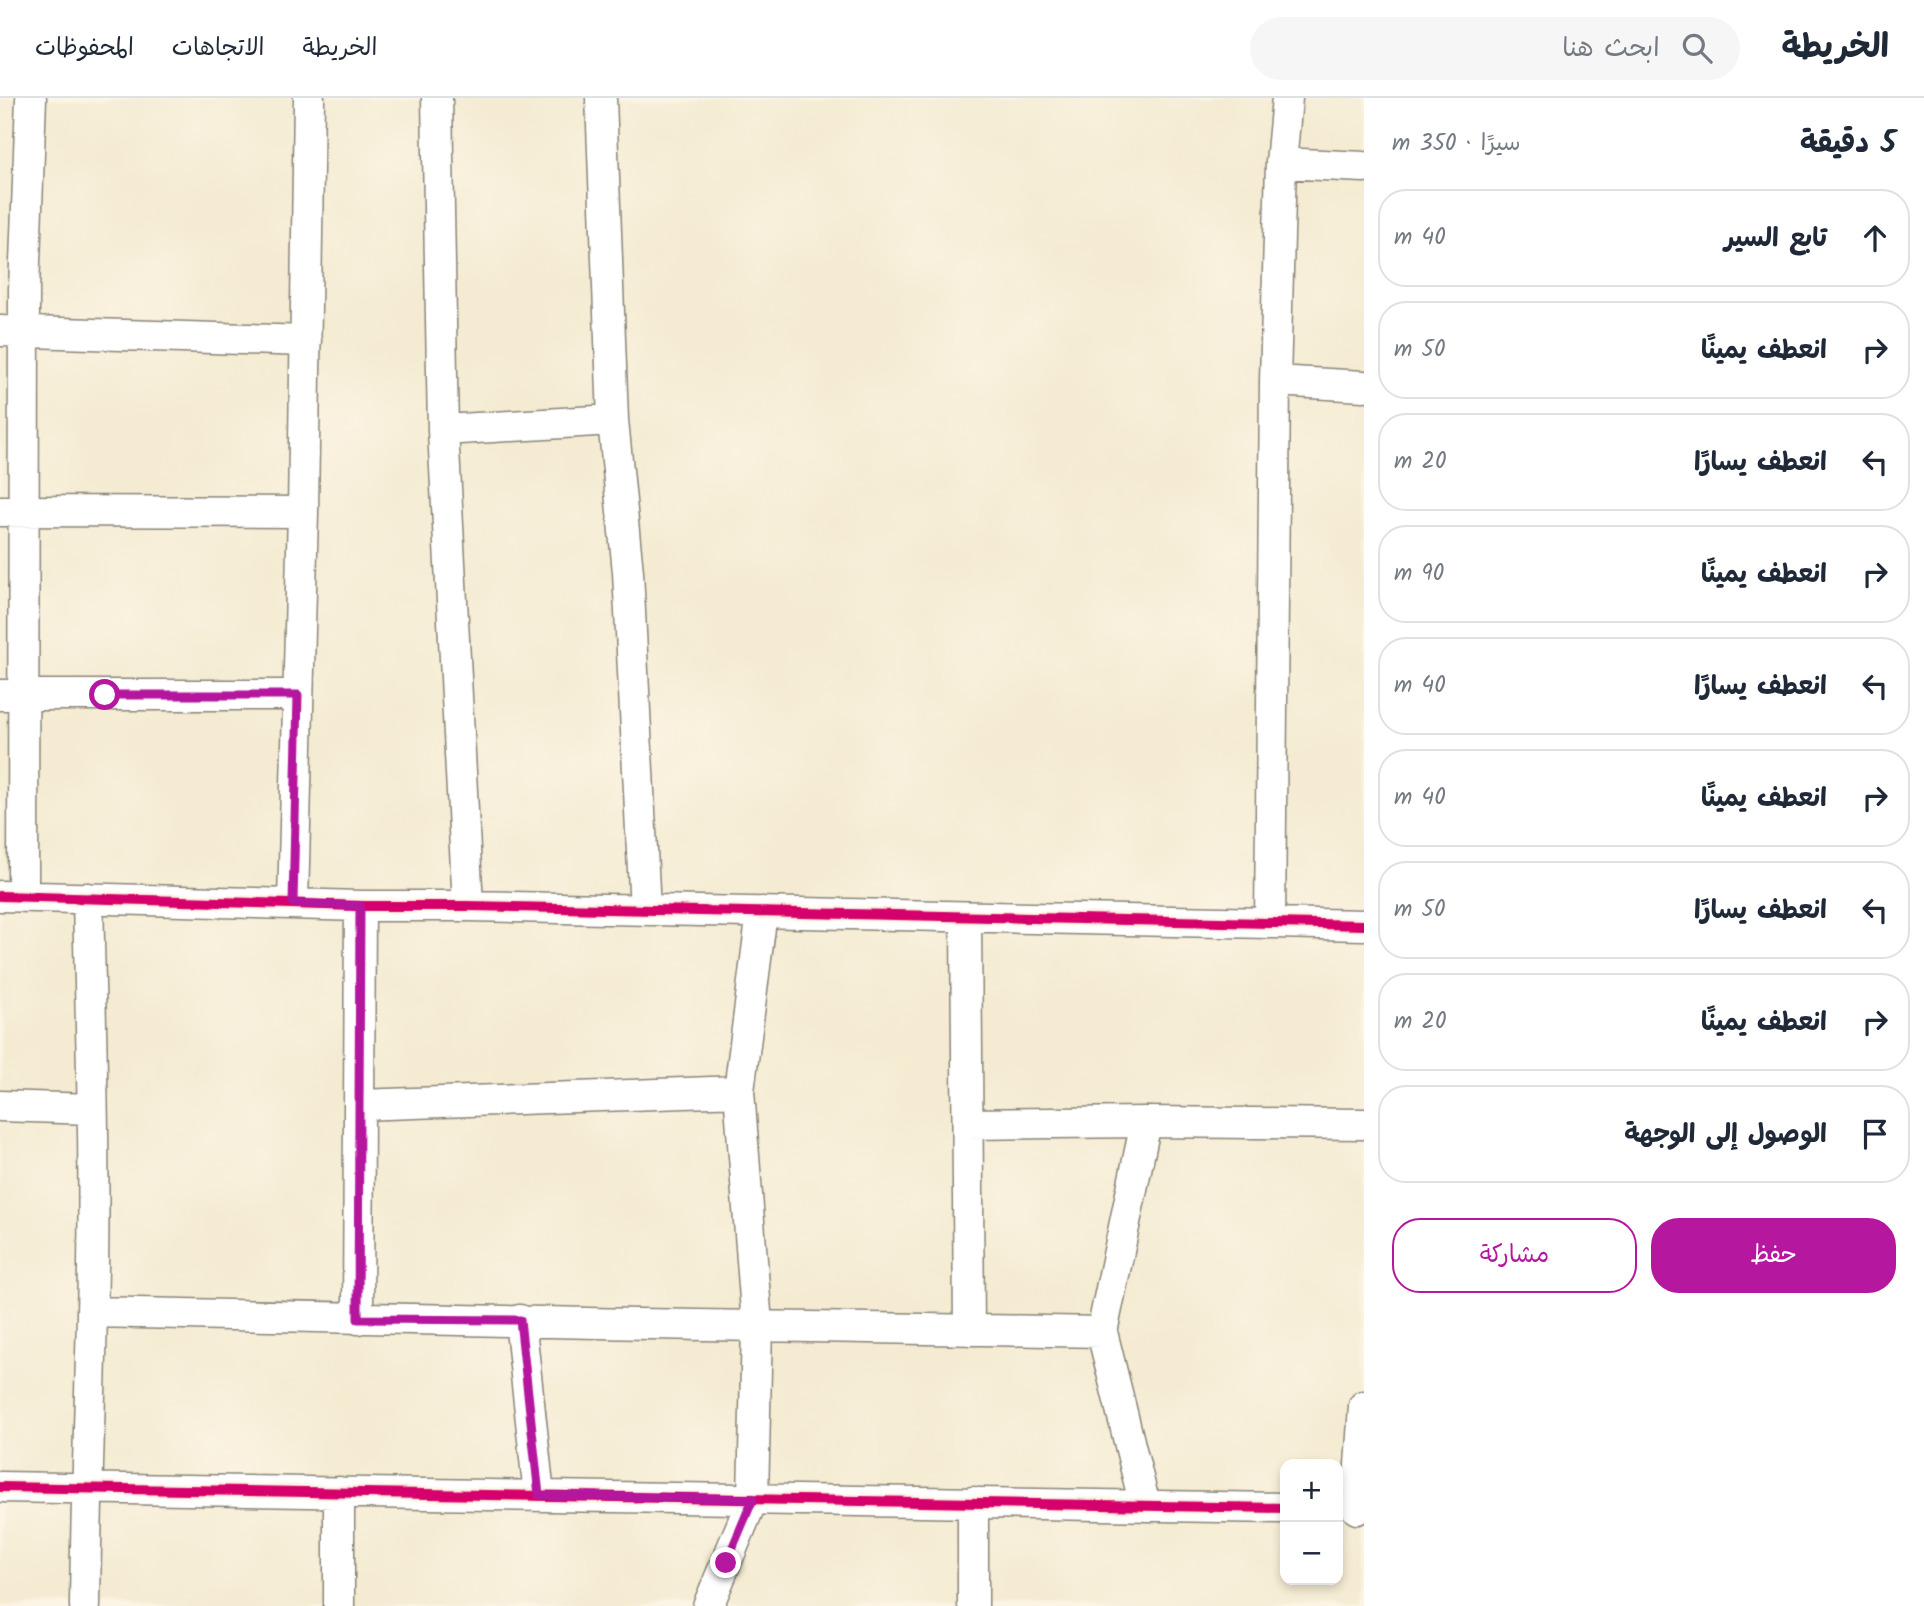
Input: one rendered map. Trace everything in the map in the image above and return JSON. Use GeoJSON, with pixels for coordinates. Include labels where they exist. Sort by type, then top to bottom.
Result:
{"type":"FeatureCollection","features":[{"type":"Feature","properties":{"kind":"street"},"geometry":{"type":"LineString","coordinates":[[31,98],[12,330],[11,897],[1364,925]]}},
{"type":"Feature","properties":{"kind":"street"},"geometry":{"type":"LineString","coordinates":[[293,903],[303,512],[309,98]]}},
{"type":"Feature","properties":{"kind":"street"},"geometry":{"type":"LineString","coordinates":[[437,98],[443,430],[468,906]]}},
{"type":"Feature","properties":{"kind":"street"},"geometry":{"type":"LineString","coordinates":[[601,98],[613,420],[628,572],[645,910]]}},
{"type":"Feature","properties":{"kind":"street"},"geometry":{"type":"LineString","coordinates":[[1270,923],[1275,381],[1281,163],[1287,98]]}},
{"type":"Feature","properties":{"kind":"street"},"geometry":{"type":"LineString","coordinates":[[1281,163],[1364,167]]}},
{"type":"Feature","properties":{"kind":"street"},"geometry":{"type":"LineString","coordinates":[[12,330],[306,341]]}},
{"type":"Feature","properties":{"kind":"street"},"geometry":{"type":"LineString","coordinates":[[1275,381],[1364,386]]}},
{"type":"Feature","properties":{"kind":"street"},"geometry":{"type":"LineString","coordinates":[[443,430],[613,420]]}},
{"type":"Feature","properties":{"kind":"street"},"geometry":{"type":"LineString","coordinates":[[12,511],[303,512]]}},
{"type":"Feature","properties":{"kind":"street"},"geometry":{"type":"LineString","coordinates":[[11,695],[298,695]]}},
{"type":"Feature","properties":{"kind":"street"},"geometry":{"type":"LineString","coordinates":[[85,1606],[92,1312],[88,898]]}},
{"type":"Feature","properties":{"kind":"street"},"geometry":{"type":"LineString","coordinates":[[358,1319],[360,906]]}},
{"type":"Feature","properties":{"kind":"street"},"geometry":{"type":"LineString","coordinates":[[708,1606],[753,1499],[757,1325],[739,1091],[762,912]]}},
{"type":"Feature","properties":{"kind":"street"},"geometry":{"type":"LineString","coordinates":[[966,917],[969,1330]]}},
{"type":"Feature","properties":{"kind":"street"},"geometry":{"type":"LineString","coordinates":[[359,1105],[739,1091]]}},
{"type":"Feature","properties":{"kind":"street"},"geometry":{"type":"LineString","coordinates":[[0,1106],[92,1109]]}},
{"type":"Feature","properties":{"kind":"street"},"geometry":{"type":"LineString","coordinates":[[1144,1506],[1102,1332],[1146,1122]]}},
{"type":"Feature","properties":{"kind":"street"},"geometry":{"type":"LineString","coordinates":[[968,1124],[1364,1124]]}},
{"type":"Feature","properties":{"kind":"street"},"geometry":{"type":"LineString","coordinates":[[92,1312],[1102,1332]]}},
{"type":"Feature","properties":{"kind":"street"},"geometry":{"type":"LineString","coordinates":[[520,1320],[539,1495]]}},
{"type":"Feature","properties":{"kind":"street"},"geometry":{"type":"LineString","coordinates":[[1353,1509],[1364,1406]]}},
{"type":"Feature","properties":{"kind":"street"},"geometry":{"type":"LineString","coordinates":[[0,1487],[1280,1508]]}},
{"type":"Feature","properties":{"kind":"street"},"geometry":{"type":"LineString","coordinates":[[338,1492],[339,1606]]}},
{"type":"Feature","properties":{"kind":"street"},"geometry":{"type":"LineString","coordinates":[[973,1502],[973,1606]]}},
{"type":"Feature","properties":{"kind":"cycle path"},"geometry":{"type":"LineString","coordinates":[[0,896],[360,906],[1364,925]]}},
{"type":"Feature","properties":{"kind":"cycle path"},"geometry":{"type":"LineString","coordinates":[[0,1487],[1280,1508]]}},
{"type":"Feature","properties":{"kind":"route"},"geometry":{"type":"LineString","coordinates":[[105,695],[298,695],[293,903],[360,906],[358,1319],[520,1320],[539,1495],[753,1499],[726,1563]]}}]}
